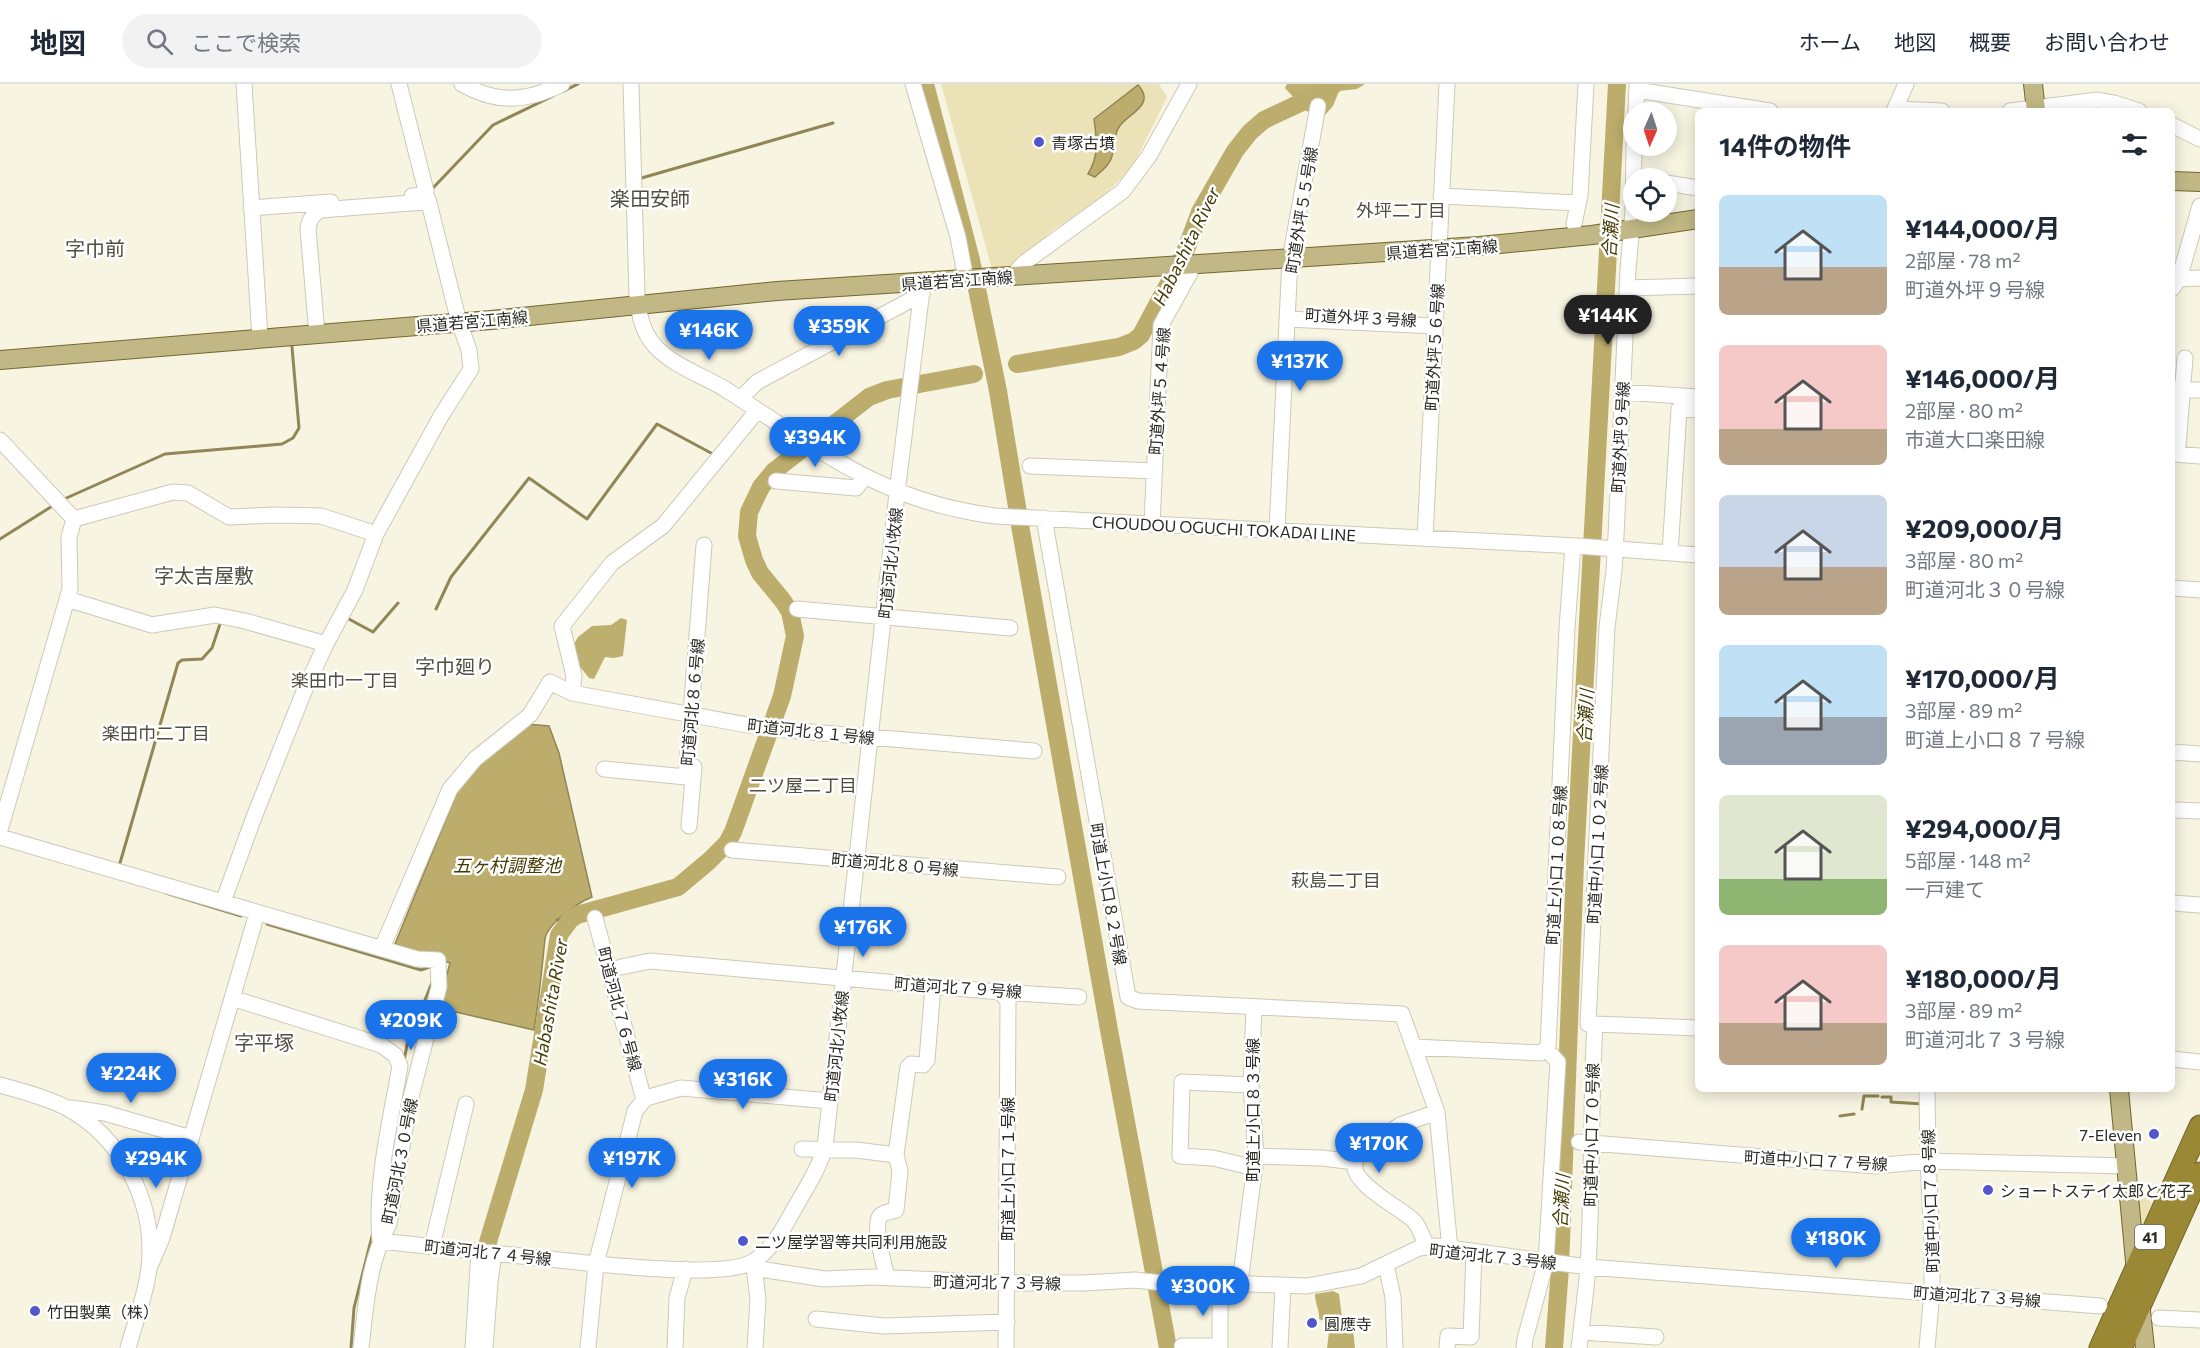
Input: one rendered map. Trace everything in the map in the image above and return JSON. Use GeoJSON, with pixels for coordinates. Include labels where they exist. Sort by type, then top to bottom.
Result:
{"type":"FeatureCollection","features":[{"type":"Feature","properties":{"kind":"highway","name":"41"},"geometry":{"type":"LineString","coordinates":[[2100,1348],[2200,1126]]}},
{"type":"Feature","properties":{"kind":"highway","name":"41"},"geometry":{"type":"LineString","coordinates":[[2121,1348],[2200,1173]]}},
{"type":"Feature","properties":{"kind":"main road"},"geometry":{"type":"LineString","coordinates":[[2033,84],[2036,108]]}},
{"type":"Feature","properties":{"kind":"main road"},"geometry":{"type":"LineString","coordinates":[[2175,181],[2200,182]]}},
{"type":"Feature","properties":{"kind":"main road","name":"県道若宮江南線"},"geometry":{"type":"LineString","coordinates":[[0,360],[459,322],[777,291],[922,288],[966,279],[1438,249],[1592,235],[1695,219]]}},
{"type":"Feature","properties":{"kind":"main road"},"geometry":{"type":"LineString","coordinates":[[2119,1092],[2145,1348]]}},
{"type":"Feature","properties":{"kind":"street"},"geometry":{"type":"LineString","coordinates":[[244,84],[260,338]]}},
{"type":"Feature","properties":{"kind":"street"},"geometry":{"type":"LineString","coordinates":[[251,208],[422,195],[426,191],[399,84]]}},
{"type":"Feature","properties":{"kind":"street"},"geometry":{"type":"LineString","coordinates":[[462,84],[480,94],[500,98],[541,94],[562,84]]}},
{"type":"Feature","properties":{"kind":"street","name":"CHOUDOU OGUCHI TOKADAI LINE"},"geometry":{"type":"LineString","coordinates":[[631,84],[638,305],[642,325],[650,340],[674,362],[707,378],[864,478],[897,493],[956,510],[1011,517],[1575,546],[1695,555]]}},
{"type":"Feature","properties":{"kind":"street"},"geometry":{"type":"LineString","coordinates":[[914,84],[958,237],[966,279]]}},
{"type":"Feature","properties":{"kind":"street"},"geometry":{"type":"LineString","coordinates":[[1011,277],[1024,263],[1123,190],[1149,156],[1189,84]]}},
{"type":"Feature","properties":{"kind":"street","name":"町道外坪５６号線"},"geometry":{"type":"LineString","coordinates":[[1425,538],[1447,84]]}},
{"type":"Feature","properties":{"kind":"street"},"geometry":{"type":"LineString","coordinates":[[1574,224],[1580,195],[1586,84]]}},
{"type":"Feature","properties":{"kind":"street"},"geometry":{"type":"LineString","coordinates":[[1896,108],[1906,84]]}},
{"type":"Feature","properties":{"kind":"street"},"geometry":{"type":"LineString","coordinates":[[1636,102],[1637,87],[1753,108]]}},
{"type":"Feature","properties":{"kind":"street"},"geometry":{"type":"LineString","coordinates":[[2043,108],[2098,100],[2114,102],[2131,108]]}},
{"type":"Feature","properties":{"kind":"street","name":"町道外坪５５号線"},"geometry":{"type":"LineString","coordinates":[[1277,530],[1290,259],[1318,106]]}},
{"type":"Feature","properties":{"kind":"street"},"geometry":{"type":"LineString","coordinates":[[2175,126],[2200,139]]}},
{"type":"Feature","properties":{"kind":"street","name":"町道外坪９号線"},"geometry":{"type":"LineString","coordinates":[[1614,549],[1634,156]]}},
{"type":"Feature","properties":{"kind":"street"},"geometry":{"type":"LineString","coordinates":[[1677,185],[1695,188]]}},
{"type":"Feature","properties":{"kind":"street"},"geometry":{"type":"LineString","coordinates":[[1441,196],[1578,203]]}},
{"type":"Feature","properties":{"kind":"street"},"geometry":{"type":"LineString","coordinates":[[223,902],[305,689],[355,590],[376,534],[441,416],[471,369],[469,350],[459,322],[428,199],[424,202],[321,210],[312,216],[308,228],[317,334]]}},
{"type":"Feature","properties":{"kind":"street"},"geometry":{"type":"LineString","coordinates":[[2175,284],[2200,206]]}},
{"type":"Feature","properties":{"kind":"street","name":"町道外坪５４号線"},"geometry":{"type":"LineString","coordinates":[[1152,524],[1161,325],[1190,273],[1182,266]]}},
{"type":"Feature","properties":{"kind":"street"},"geometry":{"type":"LineString","coordinates":[[2175,284],[2200,278]]}},
{"type":"Feature","properties":{"kind":"street"},"geometry":{"type":"LineString","coordinates":[[1627,288],[1695,286]]}},
{"type":"Feature","properties":{"kind":"street"},"geometry":{"type":"LineString","coordinates":[[740,399],[757,382],[922,288]]}},
{"type":"Feature","properties":{"kind":"street","name":"町道河北小牧線"},"geometry":{"type":"LineString","coordinates":[[752,1265],[784,1228],[816,1173],[825,1150],[897,493],[922,288]]}},
{"type":"Feature","properties":{"kind":"street"},"geometry":{"type":"LineString","coordinates":[[1287,316],[1435,323]]}},
{"type":"Feature","properties":{"kind":"street"},"geometry":{"type":"LineString","coordinates":[[2175,428],[2177,389],[2185,358]]}},
{"type":"Feature","properties":{"kind":"street"},"geometry":{"type":"LineString","coordinates":[[2177,389],[2200,390]]}},
{"type":"Feature","properties":{"kind":"street"},"geometry":{"type":"LineString","coordinates":[[1622,392],[1695,397]]}},
{"type":"Feature","properties":{"kind":"street"},"geometry":{"type":"LineString","coordinates":[[1670,553],[1679,409],[1695,410]]}},
{"type":"Feature","properties":{"kind":"street"},"geometry":{"type":"LineString","coordinates":[[572,693],[574,676],[562,626],[612,563],[663,526],[758,411]]}},
{"type":"Feature","properties":{"kind":"street"},"geometry":{"type":"LineString","coordinates":[[0,440],[74,519]]}},
{"type":"Feature","properties":{"kind":"street"},"geometry":{"type":"LineString","coordinates":[[2175,448],[2200,447]]}},
{"type":"Feature","properties":{"kind":"street"},"geometry":{"type":"LineString","coordinates":[[2175,448],[2200,456]]}},
{"type":"Feature","properties":{"kind":"street"},"geometry":{"type":"LineString","coordinates":[[1030,466],[1155,471]]}},
{"type":"Feature","properties":{"kind":"street"},"geometry":{"type":"LineString","coordinates":[[776,482],[855,488],[864,478]]}},
{"type":"Feature","properties":{"kind":"street"},"geometry":{"type":"LineString","coordinates":[[74,519],[173,492],[188,494],[229,517],[321,516],[376,534]]}},
{"type":"Feature","properties":{"kind":"street","name":"町道上小口８２号線"},"geometry":{"type":"LineString","coordinates":[[1037,518],[1128,997],[1138,1001],[1402,1014],[1414,1047]]}},
{"type":"Feature","properties":{"kind":"street"},"geometry":{"type":"LineString","coordinates":[[0,830],[70,589],[69,537],[74,519]]}},
{"type":"Feature","properties":{"kind":"street"},"geometry":{"type":"LineString","coordinates":[[689,826],[695,716],[709,546]]}},
{"type":"Feature","properties":{"kind":"street","name":"町道上小口１０８号線"},"geometry":{"type":"LineString","coordinates":[[1547,1050],[1567,628],[1575,546]]}},
{"type":"Feature","properties":{"kind":"street","name":"町道中小口１０２号線"},"geometry":{"type":"LineString","coordinates":[[1595,1024],[1588,1023],[1607,627],[1614,549]]}},
{"type":"Feature","properties":{"kind":"street"},"geometry":{"type":"LineString","coordinates":[[2175,588],[2200,590]]}},
{"type":"Feature","properties":{"kind":"street"},"geometry":{"type":"LineString","coordinates":[[67,599],[152,625],[215,615],[326,644]]}},
{"type":"Feature","properties":{"kind":"street"},"geometry":{"type":"LineString","coordinates":[[797,609],[1011,628]]}},
{"type":"Feature","properties":{"kind":"street","name":"町道河北８１号線"},"geometry":{"type":"LineString","coordinates":[[382,948],[450,789],[475,759],[530,715],[550,682],[572,693],[771,728],[1034,751]]}},
{"type":"Feature","properties":{"kind":"street","name":"町道河北８６号線"},"geometry":{"type":"LineString","coordinates":[[693,783],[603,772],[686,777],[695,716]]}},
{"type":"Feature","properties":{"kind":"street"},"geometry":{"type":"LineString","coordinates":[[2175,752],[2200,753]]}},
{"type":"Feature","properties":{"kind":"street"},"geometry":{"type":"LineString","coordinates":[[2175,810],[2200,811]]}},
{"type":"Feature","properties":{"kind":"street"},"geometry":{"type":"LineString","coordinates":[[0,837],[382,948]]}},
{"type":"Feature","properties":{"kind":"street","name":"町道河北８０号線"},"geometry":{"type":"LineString","coordinates":[[732,850],[1058,877]]}},
{"type":"Feature","properties":{"kind":"street"},"geometry":{"type":"LineString","coordinates":[[2175,903],[2200,905]]}},
{"type":"Feature","properties":{"kind":"street"},"geometry":{"type":"LineString","coordinates":[[128,1348],[149,1268],[162,1238],[257,913]]}},
{"type":"Feature","properties":{"kind":"street","name":"町道河北７６号線"},"geometry":{"type":"LineString","coordinates":[[595,918],[647,1098]]}},
{"type":"Feature","properties":{"kind":"street","name":"町道河北３０号線"},"geometry":{"type":"LineString","coordinates":[[361,1348],[369,1277],[380,1241],[389,1224],[409,1105],[439,987],[438,960],[417,959],[382,948]]}},
{"type":"Feature","properties":{"kind":"street","name":"町道河北７９号線"},"geometry":{"type":"LineString","coordinates":[[621,967],[650,961],[1080,997]]}},
{"type":"Feature","properties":{"kind":"street"},"geometry":{"type":"LineString","coordinates":[[887,1277],[878,1222],[881,1214],[896,1210],[900,1171],[896,1155],[908,1067],[911,1064],[923,1065],[927,1060],[933,986]]}},
{"type":"Feature","properties":{"kind":"street","name":"町道上小口７１号線"},"geometry":{"type":"LineString","coordinates":[[1000,992],[1008,1001],[1006,1348]]}},
{"type":"Feature","properties":{"kind":"street"},"geometry":{"type":"LineString","coordinates":[[232,998],[381,1045],[395,1055],[400,1066],[383,1169],[378,1218],[380,1241]]}},
{"type":"Feature","properties":{"kind":"street","name":"町道上小口８３号線"},"geometry":{"type":"LineString","coordinates":[[1240,1283],[1255,1162],[1251,1085],[1254,1008]]}},
{"type":"Feature","properties":{"kind":"street"},"geometry":{"type":"LineString","coordinates":[[1595,1024],[1695,1028]]}},
{"type":"Feature","properties":{"kind":"street","name":"町道中小口７０号線"},"geometry":{"type":"LineString","coordinates":[[1579,1348],[1588,1267],[1585,1142],[1595,1024]]}},
{"type":"Feature","properties":{"kind":"street"},"geometry":{"type":"LineString","coordinates":[[1450,1249],[1437,1112],[1414,1047],[1541,1053],[1547,1050],[1558,1062],[1548,1263],[1524,1348]]}},
{"type":"Feature","properties":{"kind":"street"},"geometry":{"type":"LineString","coordinates":[[2175,1059],[2200,1062]]}},
{"type":"Feature","properties":{"kind":"street"},"geometry":{"type":"LineString","coordinates":[[1251,1085],[1182,1082],[1180,1156],[1255,1162],[1316,1157],[1355,1162]]}},
{"type":"Feature","properties":{"kind":"street"},"geometry":{"type":"LineString","coordinates":[[0,1085],[42,1097],[64,1107],[81,1117],[116,1151],[132,1175],[146,1215],[150,1239],[149,1268]]}},
{"type":"Feature","properties":{"kind":"street"},"geometry":{"type":"LineString","coordinates":[[588,1348],[596,1264],[635,1111],[647,1098],[681,1088],[830,1101]]}},
{"type":"Feature","properties":{"kind":"street","name":"町道中小口７８号線"},"geometry":{"type":"LineString","coordinates":[[1927,1092],[1932,1292],[1927,1348]]}},
{"type":"Feature","properties":{"kind":"street"},"geometry":{"type":"LineString","coordinates":[[432,1246],[466,1104]]}},
{"type":"Feature","properties":{"kind":"street"},"geometry":{"type":"LineString","coordinates":[[64,1107],[105,1113],[190,1138]]}},
{"type":"Feature","properties":{"kind":"street"},"geometry":{"type":"LineString","coordinates":[[1427,1247],[1415,1221],[1389,1204],[1366,1184],[1358,1174],[1355,1162],[1360,1146],[1376,1142],[1400,1125],[1437,1112]]}},
{"type":"Feature","properties":{"kind":"street","name":"町道中小口７７号線"},"geometry":{"type":"LineString","coordinates":[[1585,1142],[1875,1166],[1928,1161],[2126,1166]]}},
{"type":"Feature","properties":{"kind":"street"},"geometry":{"type":"LineString","coordinates":[[802,1149],[856,1150],[896,1155]]}},
{"type":"Feature","properties":{"kind":"street","name":"町道河北７４号線"},"geometry":{"type":"LineString","coordinates":[[380,1241],[596,1264]]}},
{"type":"Feature","properties":{"kind":"street","name":"町道河北７３号線"},"geometry":{"type":"LineString","coordinates":[[752,1265],[814,1278],[887,1277],[907,1280],[1007,1283],[1145,1280],[1165,1283],[1307,1286],[1361,1276],[1427,1247],[1588,1267],[2100,1306]]}},
{"type":"Feature","properties":{"kind":"street"},"geometry":{"type":"LineString","coordinates":[[473,1348],[486,1252]]}},
{"type":"Feature","properties":{"kind":"street"},"geometry":{"type":"LineString","coordinates":[[485,1348],[489,1282],[486,1252]]}},
{"type":"Feature","properties":{"kind":"street"},"geometry":{"type":"LineString","coordinates":[[1447,1348],[1448,1336],[1471,1337],[1474,1252]]}},
{"type":"Feature","properties":{"kind":"street"},"geometry":{"type":"LineString","coordinates":[[596,1264],[685,1269],[752,1265],[758,1299],[755,1348]]}},
{"type":"Feature","properties":{"kind":"street"},"geometry":{"type":"LineString","coordinates":[[1386,1265],[1393,1297],[1395,1348]]}},
{"type":"Feature","properties":{"kind":"street"},"geometry":{"type":"LineString","coordinates":[[675,1348],[677,1298],[685,1269]]}},
{"type":"Feature","properties":{"kind":"street"},"geometry":{"type":"LineString","coordinates":[[1182,1346],[1220,1346],[1220,1283]]}},
{"type":"Feature","properties":{"kind":"street"},"geometry":{"type":"LineString","coordinates":[[1280,1348],[1283,1285]]}},
{"type":"Feature","properties":{"kind":"street"},"geometry":{"type":"LineString","coordinates":[[2159,1318],[2200,1320]]}},
{"type":"Feature","properties":{"kind":"street"},"geometry":{"type":"LineString","coordinates":[[816,1319],[884,1326],[1006,1322]]}},
{"type":"Feature","properties":{"kind":"street"},"geometry":{"type":"LineString","coordinates":[[1581,1332],[1656,1337]]}},
{"type":"Feature","properties":{"kind":"shaded area"},"geometry":{"type":"Polygon","coordinates":[[[941,84],[1159,84],[1167,97],[1132,168],[1100,199],[1053,230],[1008,270],[992,269],[941,84]]]}},
{"type":"Feature","properties":{"kind":"shaded area"},"geometry":{"type":"Polygon","coordinates":[[[1287,84],[1365,84],[1357,89],[1339,91],[1333,106],[1325,115],[1306,111],[1285,88],[1287,84]]]}},
{"type":"Feature","properties":{"kind":"shaded area"},"geometry":{"type":"Polygon","coordinates":[[[621,618],[627,620],[623,656],[605,657],[594,679],[589,678],[574,659],[574,644],[578,637],[592,626],[611,625],[621,618]]]}},
{"type":"Feature","properties":{"kind":"shaded area"},"geometry":{"type":"Polygon","coordinates":[[[2137,1191],[2152,1203],[2142,1226],[2140,1225],[2137,1191]]]}},
{"type":"Feature","properties":{"kind":"shaded area"},"geometry":{"type":"Polygon","coordinates":[[[1333,1291],[1339,1294],[1343,1326],[1353,1330],[1355,1348],[1327,1348],[1330,1324],[1319,1319],[1315,1294],[1333,1291]]]}},
{"type":"Feature","properties":{"kind":"water"},"geometry":{"type":"Polygon","coordinates":[[[1138,85],[1143,92],[1142,104],[1119,127],[1108,164],[1095,177],[1088,174],[1094,161],[1096,148],[1094,119],[1138,85]]]}},
{"type":"Feature","properties":{"kind":"water","name":"五ヶ村調整池"},"geometry":{"type":"Polygon","coordinates":[[[526,724],[549,726],[559,753],[592,897],[564,914],[547,933],[534,1030],[438,1008],[450,963],[395,944],[468,770],[526,724]]]}},
{"type":"Feature","properties":{"kind":"waterway"},"geometry":{"type":"LineString","coordinates":[[564,91],[578,84]]}},
{"type":"Feature","properties":{"kind":"waterway"},"geometry":{"type":"LineString","coordinates":[[925,84],[971,260],[998,391],[1109,1030],[1168,1348]]}},
{"type":"Feature","properties":{"kind":"waterway","name":"Habashita River"},"geometry":{"type":"LineString","coordinates":[[1017,364],[1119,347],[1134,341],[1141,335],[1184,255],[1200,212],[1235,151],[1250,132],[1264,120],[1335,84]]}},
{"type":"Feature","properties":{"kind":"waterway","name":"合瀬川"},"geometry":{"type":"LineString","coordinates":[[1554,1348],[1560,1268],[1575,863],[1617,84]]}},
{"type":"Feature","properties":{"kind":"waterway"},"geometry":{"type":"LineString","coordinates":[[432,189],[493,125],[553,96]]}},
{"type":"Feature","properties":{"kind":"waterway"},"geometry":{"type":"LineString","coordinates":[[638,179],[833,123]]}},
{"type":"Feature","properties":{"kind":"waterway"},"geometry":{"type":"LineString","coordinates":[[62,500],[165,454],[282,444],[293,438],[299,428],[292,347]]}},
{"type":"Feature","properties":{"kind":"waterway","name":"Habashita River"},"geometry":{"type":"LineString","coordinates":[[485,1268],[488,1242],[534,1090],[559,935],[570,920],[577,915],[678,887],[727,843],[782,696],[795,636],[790,612],[760,573],[747,536],[749,512],[761,487],[774,471],[869,397],[887,390],[974,374]]}},
{"type":"Feature","properties":{"kind":"waterway"},"geometry":{"type":"LineString","coordinates":[[436,609],[451,577],[529,478],[587,519],[657,424],[711,453]]}},
{"type":"Feature","properties":{"kind":"waterway"},"geometry":{"type":"LineString","coordinates":[[0,539],[54,505]]}},
{"type":"Feature","properties":{"kind":"waterway"},"geometry":{"type":"LineString","coordinates":[[347,618],[373,632],[398,603]]}},
{"type":"Feature","properties":{"kind":"waterway"},"geometry":{"type":"LineString","coordinates":[[120,863],[178,663],[182,660],[202,659],[212,648],[221,621]]}},
{"type":"Feature","properties":{"kind":"waterway"},"geometry":{"type":"LineString","coordinates":[[166,893],[241,916]]}},
{"type":"Feature","properties":{"kind":"waterway","name":"Habashita River"},"geometry":{"type":"LineString","coordinates":[[557,920],[577,915]]}},
{"type":"Feature","properties":{"kind":"waterway"},"geometry":{"type":"LineString","coordinates":[[267,924],[421,970],[432,966]]}},
{"type":"Feature","properties":{"kind":"waterway"},"geometry":{"type":"LineString","coordinates":[[404,1061],[407,1045],[433,980]]}},
{"type":"Feature","properties":{"kind":"waterway"},"geometry":{"type":"LineString","coordinates":[[1862,1109],[1864,1096],[1878,1096]]}},
{"type":"Feature","properties":{"kind":"waterway"},"geometry":{"type":"LineString","coordinates":[[1882,1097],[1891,1097],[1891,1102],[1923,1104]]}},
{"type":"Feature","properties":{"kind":"waterway"},"geometry":{"type":"LineString","coordinates":[[1840,1116],[1854,1114]]}},
{"type":"Feature","properties":{"kind":"waterway"},"geometry":{"type":"LineString","coordinates":[[351,1348],[354,1308],[373,1232]]}},
{"type":"Feature","properties":{"kind":"place","name":"青塚古墳"},"geometry":{"type":"Point","coordinates":[1039,142]}},
{"type":"Feature","properties":{"kind":"place","name":"7-Eleven"},"geometry":{"type":"Point","coordinates":[2154,1134]}},
{"type":"Feature","properties":{"kind":"place","name":"ショートステイ太郎と花子"},"geometry":{"type":"Point","coordinates":[1988,1190]}},
{"type":"Feature","properties":{"kind":"place","name":"二ツ屋学習等共同利用施設"},"geometry":{"type":"Point","coordinates":[743,1241]}},
{"type":"Feature","properties":{"kind":"place","name":"竹田製菓（株）"},"geometry":{"type":"Point","coordinates":[35,1311]}},
{"type":"Feature","properties":{"kind":"place","name":"圓應寺"},"geometry":{"type":"Point","coordinates":[1312,1323]}},
{"type":"Feature","properties":{"kind":"district","name":"楽田安師"},"geometry":{"type":"Point","coordinates":[650,198]}},
{"type":"Feature","properties":{"kind":"district","name":"外坪二丁目"},"geometry":{"type":"Point","coordinates":[1401,210]}},
{"type":"Feature","properties":{"kind":"district","name":"字巾前"},"geometry":{"type":"Point","coordinates":[95,248]}},
{"type":"Feature","properties":{"kind":"district","name":"字太吉屋敷"},"geometry":{"type":"Point","coordinates":[204,575]}},
{"type":"Feature","properties":{"kind":"district","name":"字巾廻り"},"geometry":{"type":"Point","coordinates":[455,666]}},
{"type":"Feature","properties":{"kind":"district","name":"楽田巾一丁目"},"geometry":{"type":"Point","coordinates":[345,680]}},
{"type":"Feature","properties":{"kind":"district","name":"楽田巾二丁目"},"geometry":{"type":"Point","coordinates":[156,733]}},
{"type":"Feature","properties":{"kind":"district","name":"二ツ屋二丁目"},"geometry":{"type":"Point","coordinates":[803,785]}},
{"type":"Feature","properties":{"kind":"district","name":"萩島二丁目"},"geometry":{"type":"Point","coordinates":[1336,880]}},
{"type":"Feature","properties":{"kind":"district","name":"字平塚"},"geometry":{"type":"Point","coordinates":[264,1042]}}]}
